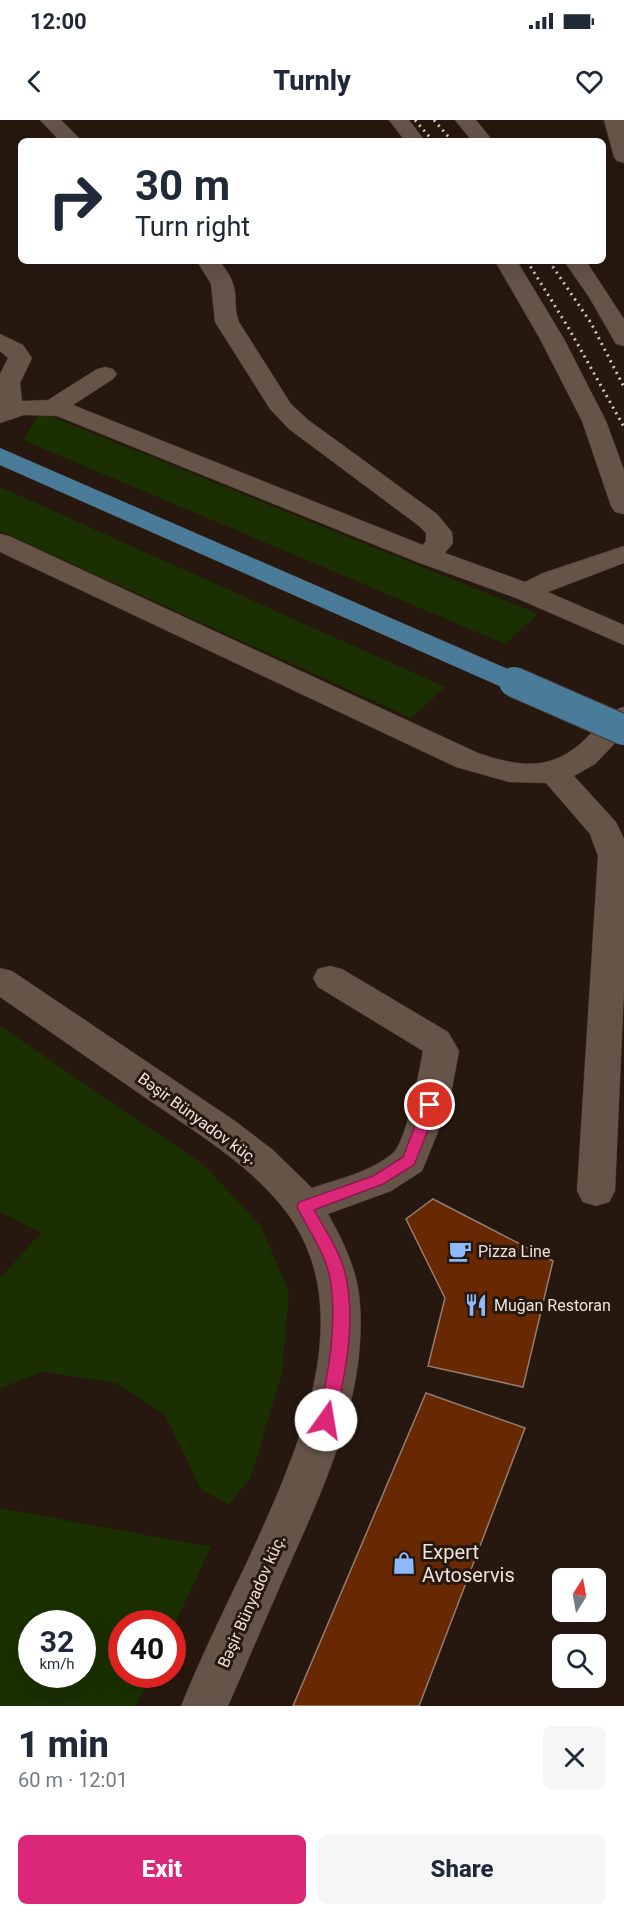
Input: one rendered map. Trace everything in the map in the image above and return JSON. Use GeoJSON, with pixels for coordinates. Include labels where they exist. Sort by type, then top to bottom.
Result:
{"type":"FeatureCollection","features":[{"type":"Feature","properties":{"kind":"main road"},"geometry":{"type":"LineString","coordinates":[[0,456],[624,730]]}},
{"type":"Feature","properties":{"kind":"street"},"geometry":{"type":"LineString","coordinates":[[50,120],[69,138]]}},
{"type":"Feature","properties":{"kind":"street"},"geometry":{"type":"LineString","coordinates":[[399,120],[413,138]]}},
{"type":"Feature","properties":{"kind":"street"},"geometry":{"type":"LineString","coordinates":[[465,120],[480,138]]}},
{"type":"Feature","properties":{"kind":"street"},"geometry":{"type":"LineString","coordinates":[[614,120],[624,157]]}},
{"type":"Feature","properties":{"kind":"street"},"geometry":{"type":"LineString","coordinates":[[210,264],[223,288],[222,313],[226,322],[282,409],[298,424],[428,520],[438,532],[440,543],[427,556]]}},
{"type":"Feature","properties":{"kind":"street"},"geometry":{"type":"LineString","coordinates":[[508,264],[552,339],[594,421],[624,506]]}},
{"type":"Feature","properties":{"kind":"street"},"geometry":{"type":"LineString","coordinates":[[576,264],[600,297],[624,339]]}},
{"type":"Feature","properties":{"kind":"street"},"geometry":{"type":"LineString","coordinates":[[0,341],[15,350],[20,358],[6,386],[6,412],[27,406],[53,407],[427,556],[526,592],[624,636]]}},
{"type":"Feature","properties":{"kind":"street"},"geometry":{"type":"LineString","coordinates":[[53,407],[105,375]]}},
{"type":"Feature","properties":{"kind":"street"},"geometry":{"type":"LineString","coordinates":[[0,542],[467,760],[514,773],[554,773],[580,761],[624,716]]}},
{"type":"Feature","properties":{"kind":"street"},"geometry":{"type":"LineString","coordinates":[[526,592],[553,579],[624,554]]}},
{"type":"Feature","properties":{"kind":"street"},"geometry":{"type":"LineString","coordinates":[[554,773],[605,830],[614,856],[596,1191]]}},
{"type":"Feature","properties":{"kind":"street"},"geometry":{"type":"LineString","coordinates":[[304,1207],[378,1180],[409,1161],[430,1105],[441,1052],[436,1041],[330,978]]}},
{"type":"Feature","properties":{"kind":"street","name":"Bəşir Bünyadov küç."},"geometry":{"type":"LineString","coordinates":[[0,980],[223,1132],[270,1171],[304,1207],[325,1242],[338,1277],[342,1326],[338,1370],[326,1420],[309,1472],[204,1706]]}},
{"type":"Feature","properties":{"kind":"green space"},"geometry":{"type":"Polygon","coordinates":[[[40,412],[538,614],[505,644],[23,440],[40,412]]]}},
{"type":"Feature","properties":{"kind":"green space"},"geometry":{"type":"Polygon","coordinates":[[[0,487],[445,687],[411,718],[0,531],[0,487]]]}},
{"type":"Feature","properties":{"kind":"green space"},"geometry":{"type":"Polygon","coordinates":[[[0,1026],[204,1165],[261,1226],[289,1293],[282,1373],[251,1477],[229,1505],[201,1489],[165,1415],[116,1383],[44,1372],[0,1388],[0,1278],[41,1233],[0,1212],[0,1026]]]}},
{"type":"Feature","properties":{"kind":"green space"},"geometry":{"type":"Polygon","coordinates":[[[0,1508],[211,1547],[181,1610],[108,1610],[108,1688],[144,1688],[136,1706],[0,1706],[0,1508]]]}},
{"type":"Feature","properties":{"kind":"building"},"geometry":{"type":"Polygon","coordinates":[[[433,1199],[553,1261],[523,1387],[428,1366],[445,1298],[406,1219],[433,1199]]]}},
{"type":"Feature","properties":{"kind":"building"},"geometry":{"type":"Polygon","coordinates":[[[426,1393],[525,1428],[419,1706],[293,1706],[426,1393]]]}},
{"type":"Feature","properties":{"kind":"railway"},"geometry":{"type":"LineString","coordinates":[[415,120],[430,138]]}},
{"type":"Feature","properties":{"kind":"railway"},"geometry":{"type":"LineString","coordinates":[[434,120],[449,138]]}},
{"type":"Feature","properties":{"kind":"railway"},"geometry":{"type":"LineString","coordinates":[[529,264],[568,327],[624,427]]}},
{"type":"Feature","properties":{"kind":"railway"},"geometry":{"type":"LineString","coordinates":[[551,264],[591,323],[624,387]]}},
{"type":"Feature","properties":{"kind":"place","name":"Pizza Line"},"geometry":{"type":"Point","coordinates":[460,1251]}},
{"type":"Feature","properties":{"kind":"place","name":"Muğan Restoran"},"geometry":{"type":"Point","coordinates":[476,1305]}},
{"type":"Feature","properties":{"kind":"place","name":"Expert Avtoservis"},"geometry":{"type":"Point","coordinates":[404,1563]}},
{"type":"Feature","properties":{"kind":"route"},"geometry":{"type":"LineString","coordinates":[[326,1420],[338,1370],[342,1326],[338,1277],[325,1242],[304,1207],[378,1180],[409,1161],[430,1105]]}}]}
